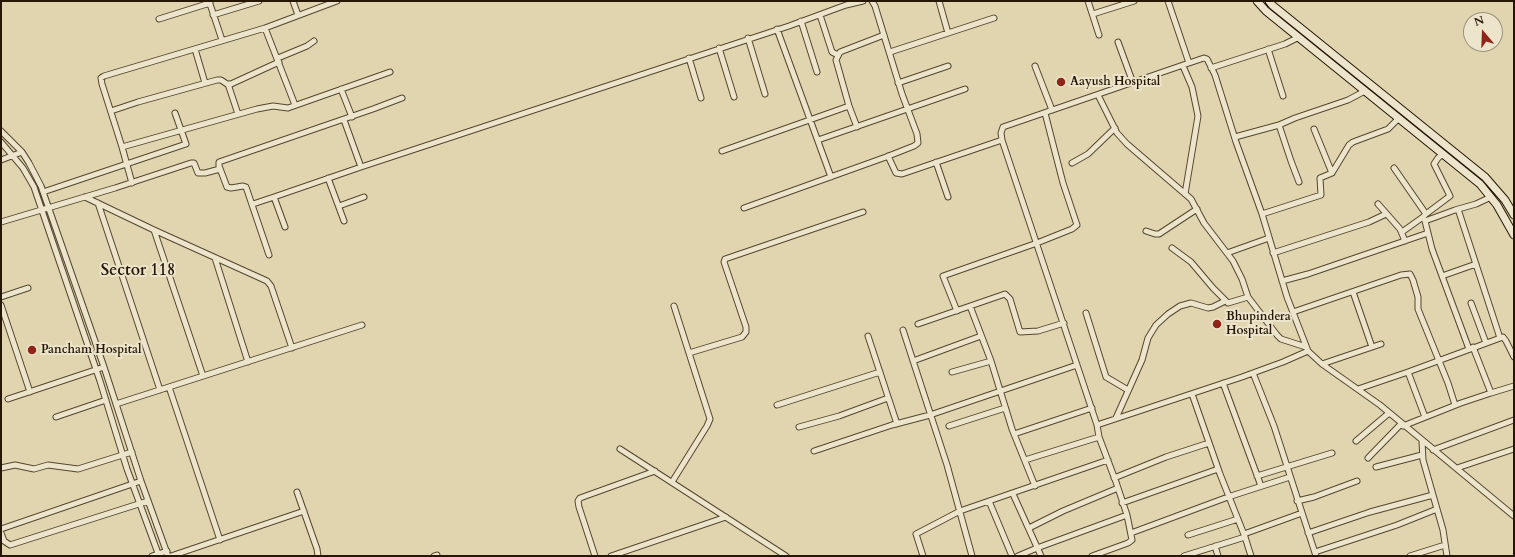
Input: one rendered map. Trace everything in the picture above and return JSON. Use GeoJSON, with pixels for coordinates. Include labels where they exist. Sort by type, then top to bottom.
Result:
{"type":"FeatureCollection","features":[{"type":"Feature","properties":{"kind":"main road"},"geometry":{"type":"LineString","coordinates":[[1257,1],[1266,11],[1480,184],[1497,204],[1514,235]]}},
{"type":"Feature","properties":{"kind":"main road"},"geometry":{"type":"LineString","coordinates":[[1269,1],[1272,5],[1485,176],[1506,200],[1514,215]]}},
{"type":"Feature","properties":{"kind":"street"},"geometry":{"type":"LineString","coordinates":[[213,15],[260,1]]}},
{"type":"Feature","properties":{"kind":"street"},"geometry":{"type":"LineString","coordinates":[[293,1],[298,15]]}},
{"type":"Feature","properties":{"kind":"street"},"geometry":{"type":"LineString","coordinates":[[132,183],[102,84],[102,76],[265,28],[337,1]]}},
{"type":"Feature","properties":{"kind":"street"},"geometry":{"type":"LineString","coordinates":[[253,204],[748,38],[863,1]]}},
{"type":"Feature","properties":{"kind":"street"},"geometry":{"type":"LineString","coordinates":[[744,208],[888,156],[918,143],[908,109],[898,83],[890,52],[872,1]]}},
{"type":"Feature","properties":{"kind":"street"},"geometry":{"type":"LineString","coordinates":[[939,1],[948,32]]}},
{"type":"Feature","properties":{"kind":"street"},"geometry":{"type":"LineString","coordinates":[[1088,1],[1099,35]]}},
{"type":"Feature","properties":{"kind":"street"},"geometry":{"type":"LineString","coordinates":[[1093,14],[1134,1]]}},
{"type":"Feature","properties":{"kind":"street"},"geometry":{"type":"LineString","coordinates":[[1168,1],[1189,63]]}},
{"type":"Feature","properties":{"kind":"street"},"geometry":{"type":"LineString","coordinates":[[159,19],[209,2],[222,40]]}},
{"type":"Feature","properties":{"kind":"street"},"geometry":{"type":"LineString","coordinates":[[820,15],[832,52],[838,55]]}},
{"type":"Feature","properties":{"kind":"street"},"geometry":{"type":"LineString","coordinates":[[890,52],[994,18]]}},
{"type":"Feature","properties":{"kind":"street"},"geometry":{"type":"LineString","coordinates":[[801,21],[816,72]]}},
{"type":"Feature","properties":{"kind":"street"},"geometry":{"type":"LineString","coordinates":[[265,28],[295,105]]}},
{"type":"Feature","properties":{"kind":"street"},"geometry":{"type":"LineString","coordinates":[[776,29],[831,177]]}},
{"type":"Feature","properties":{"kind":"street"},"geometry":{"type":"LineString","coordinates":[[857,127],[849,106],[836,60],[840,52],[884,35]]}},
{"type":"Feature","properties":{"kind":"street"},"geometry":{"type":"LineString","coordinates":[[1211,68],[1299,37]]}},
{"type":"Feature","properties":{"kind":"street"},"geometry":{"type":"LineString","coordinates":[[748,38],[765,94]]}},
{"type":"Feature","properties":{"kind":"street"},"geometry":{"type":"LineString","coordinates":[[228,84],[258,73],[278,60],[314,41]]}},
{"type":"Feature","properties":{"kind":"street"},"geometry":{"type":"LineString","coordinates":[[1118,42],[1133,83]]}},
{"type":"Feature","properties":{"kind":"street"},"geometry":{"type":"LineString","coordinates":[[719,48],[734,97]]}},
{"type":"Feature","properties":{"kind":"street"},"geometry":{"type":"LineString","coordinates":[[195,49],[205,83]]}},
{"type":"Feature","properties":{"kind":"street"},"geometry":{"type":"LineString","coordinates":[[1268,49],[1283,96]]}},
{"type":"Feature","properties":{"kind":"street"},"geometry":{"type":"LineString","coordinates":[[689,58],[701,98]]}},
{"type":"Feature","properties":{"kind":"street"},"geometry":{"type":"LineString","coordinates":[[1092,556],[1131,542],[1131,533],[1118,488],[1099,436],[1092,408],[1064,323],[1046,276],[1037,243],[1002,140],[1001,130],[1005,126],[1205,58],[1211,68],[1262,214],[1282,281],[1307,349]]}},
{"type":"Feature","properties":{"kind":"street"},"geometry":{"type":"LineString","coordinates":[[898,83],[948,66]]}},
{"type":"Feature","properties":{"kind":"street"},"geometry":{"type":"LineString","coordinates":[[1035,66],[1052,110]]}},
{"type":"Feature","properties":{"kind":"street"},"geometry":{"type":"LineString","coordinates":[[1183,66],[1192,87],[1198,116],[1186,194]]}},
{"type":"Feature","properties":{"kind":"street"},"geometry":{"type":"LineString","coordinates":[[122,147],[267,106],[283,108],[295,105],[390,72]]}},
{"type":"Feature","properties":{"kind":"street"},"geometry":{"type":"LineString","coordinates":[[111,111],[219,79],[228,84],[238,114]]}},
{"type":"Feature","properties":{"kind":"street"},"geometry":{"type":"LineString","coordinates":[[341,89],[352,117]]}},
{"type":"Feature","properties":{"kind":"street"},"geometry":{"type":"LineString","coordinates":[[818,140],[965,89]]}},
{"type":"Feature","properties":{"kind":"street"},"geometry":{"type":"LineString","coordinates":[[1235,137],[1280,125],[1348,100],[1365,91]]}},
{"type":"Feature","properties":{"kind":"street"},"geometry":{"type":"LineString","coordinates":[[1098,95],[1115,128],[1133,150],[1186,194],[1237,268],[1248,297],[1277,335],[1281,339],[1307,349],[1322,364],[1389,413],[1514,516]]}},
{"type":"Feature","properties":{"kind":"street"},"geometry":{"type":"LineString","coordinates":[[269,254],[246,186],[231,188],[227,187],[218,164],[220,161],[344,120],[402,98]]}},
{"type":"Feature","properties":{"kind":"street"},"geometry":{"type":"LineString","coordinates":[[722,151],[849,106]]}},
{"type":"Feature","properties":{"kind":"street"},"geometry":{"type":"LineString","coordinates":[[43,192],[186,144],[175,113]]}},
{"type":"Feature","properties":{"kind":"street"},"geometry":{"type":"LineString","coordinates":[[957,311],[943,276],[1037,243],[1077,225],[1063,183],[1045,113]]}},
{"type":"Feature","properties":{"kind":"street"},"geometry":{"type":"LineString","coordinates":[[1262,214],[1321,195],[1320,178],[1332,173],[1350,143],[1388,129],[1398,118]]}},
{"type":"Feature","properties":{"kind":"street"},"geometry":{"type":"LineString","coordinates":[[344,120],[361,167]]}},
{"type":"Feature","properties":{"kind":"street"},"geometry":{"type":"LineString","coordinates":[[1280,125],[1299,182]]}},
{"type":"Feature","properties":{"kind":"street"},"geometry":{"type":"LineString","coordinates":[[1072,163],[1084,158],[1115,128]]}},
{"type":"Feature","properties":{"kind":"street"},"geometry":{"type":"LineString","coordinates":[[1314,129],[1332,173]]}},
{"type":"Feature","properties":{"kind":"street"},"geometry":{"type":"LineString","coordinates":[[1,131],[22,152],[30,163],[43,192],[104,367],[141,481],[169,554]]}},
{"type":"Feature","properties":{"kind":"street"},"geometry":{"type":"LineString","coordinates":[[888,156],[896,172],[899,174],[1002,140]]}},
{"type":"Feature","properties":{"kind":"street"},"geometry":{"type":"LineString","coordinates":[[1,142],[14,155],[29,176],[42,210],[123,455],[158,555]]}},
{"type":"Feature","properties":{"kind":"street"},"geometry":{"type":"LineString","coordinates":[[1,160],[22,152]]}},
{"type":"Feature","properties":{"kind":"street"},"geometry":{"type":"LineString","coordinates":[[1402,232],[1425,217],[1450,196],[1434,164],[1443,154]]}},
{"type":"Feature","properties":{"kind":"street"},"geometry":{"type":"LineString","coordinates":[[936,162],[948,197]]}},
{"type":"Feature","properties":{"kind":"street"},"geometry":{"type":"LineString","coordinates":[[1,222],[132,183],[191,163],[194,164],[198,173],[205,173],[220,169]]}},
{"type":"Feature","properties":{"kind":"street"},"geometry":{"type":"LineString","coordinates":[[1394,168],[1425,217],[1432,249],[1442,276],[1491,393]]}},
{"type":"Feature","properties":{"kind":"street"},"geometry":{"type":"LineString","coordinates":[[328,178],[344,221]]}},
{"type":"Feature","properties":{"kind":"street"},"geometry":{"type":"LineString","coordinates":[[85,196],[154,230],[264,279],[270,284],[292,348]]}},
{"type":"Feature","properties":{"kind":"street"},"geometry":{"type":"LineString","coordinates":[[274,197],[285,227]]}},
{"type":"Feature","properties":{"kind":"street"},"geometry":{"type":"LineString","coordinates":[[339,206],[364,197]]}},
{"type":"Feature","properties":{"kind":"street"},"geometry":{"type":"LineString","coordinates":[[1425,217],[1476,204],[1491,197]]}},
{"type":"Feature","properties":{"kind":"street"},"geometry":{"type":"LineString","coordinates":[[98,203],[160,390]]}},
{"type":"Feature","properties":{"kind":"street"},"geometry":{"type":"LineString","coordinates":[[1378,204],[1402,232],[1404,240]]}},
{"type":"Feature","properties":{"kind":"street"},"geometry":{"type":"LineString","coordinates":[[1146,231],[1157,235],[1197,209]]}},
{"type":"Feature","properties":{"kind":"street"},"geometry":{"type":"LineString","coordinates":[[1458,209],[1500,338]]}},
{"type":"Feature","properties":{"kind":"street"},"geometry":{"type":"LineString","coordinates":[[689,353],[742,337],[746,332],[724,262],[725,259],[863,212]]}},
{"type":"Feature","properties":{"kind":"street"},"geometry":{"type":"LineString","coordinates":[[1273,253],[1369,222],[1386,214]]}},
{"type":"Feature","properties":{"kind":"street"},"geometry":{"type":"LineString","coordinates":[[154,230],[203,376]]}},
{"type":"Feature","properties":{"kind":"street"},"geometry":{"type":"LineString","coordinates":[[1282,281],[1308,274],[1428,233]]}},
{"type":"Feature","properties":{"kind":"street"},"geometry":{"type":"LineString","coordinates":[[1227,253],[1269,238]]}},
{"type":"Feature","properties":{"kind":"street"},"geometry":{"type":"LineString","coordinates":[[1172,248],[1191,262],[1225,301],[1231,303],[1248,297]]}},
{"type":"Feature","properties":{"kind":"street"},"geometry":{"type":"LineString","coordinates":[[215,258],[248,362]]}},
{"type":"Feature","properties":{"kind":"street"},"geometry":{"type":"LineString","coordinates":[[1442,276],[1476,264]]}},
{"type":"Feature","properties":{"kind":"street"},"geometry":{"type":"LineString","coordinates":[[1293,312],[1401,275],[1410,274],[1418,297],[1418,309],[1439,360],[1455,405]]}},
{"type":"Feature","properties":{"kind":"street"},"geometry":{"type":"LineString","coordinates":[[1,297],[28,288]]}},
{"type":"Feature","properties":{"kind":"street"},"geometry":{"type":"LineString","coordinates":[[1353,292],[1372,347]]}},
{"type":"Feature","properties":{"kind":"street"},"geometry":{"type":"LineString","coordinates":[[918,324],[1005,294],[1010,299],[1018,328],[1021,333],[1038,331],[1064,323]]}},
{"type":"Feature","properties":{"kind":"street"},"geometry":{"type":"LineString","coordinates":[[1116,418],[1142,360],[1148,338],[1156,325],[1175,308],[1186,304],[1213,307],[1225,301]]}},
{"type":"Feature","properties":{"kind":"street"},"geometry":{"type":"LineString","coordinates":[[1471,303],[1486,343]]}},
{"type":"Feature","properties":{"kind":"street"},"geometry":{"type":"LineString","coordinates":[[1,305],[30,392]]}},
{"type":"Feature","properties":{"kind":"street"},"geometry":{"type":"LineString","coordinates":[[672,482],[708,426],[710,419],[674,306]]}},
{"type":"Feature","properties":{"kind":"street"},"geometry":{"type":"LineString","coordinates":[[970,306],[991,361],[1014,434],[1035,486]]}},
{"type":"Feature","properties":{"kind":"street"},"geometry":{"type":"LineString","coordinates":[[1086,313],[1106,377],[1128,390]]}},
{"type":"Feature","properties":{"kind":"street"},"geometry":{"type":"LineString","coordinates":[[116,404],[362,325]]}},
{"type":"Feature","properties":{"kind":"street"},"geometry":{"type":"LineString","coordinates":[[903,330],[947,464],[972,556]]}},
{"type":"Feature","properties":{"kind":"street"},"geometry":{"type":"LineString","coordinates":[[868,336],[897,424]]}},
{"type":"Feature","properties":{"kind":"street"},"geometry":{"type":"LineString","coordinates":[[913,361],[981,336]]}},
{"type":"Feature","properties":{"kind":"street"},"geometry":{"type":"LineString","coordinates":[[1358,389],[1504,337],[1514,357]]}},
{"type":"Feature","properties":{"kind":"street"},"geometry":{"type":"LineString","coordinates":[[1322,364],[1381,344]]}},
{"type":"Feature","properties":{"kind":"street"},"geometry":{"type":"LineString","coordinates":[[1097,425],[1284,362],[1307,349]]}},
{"type":"Feature","properties":{"kind":"street"},"geometry":{"type":"LineString","coordinates":[[952,372],[991,361]]}},
{"type":"Feature","properties":{"kind":"street"},"geometry":{"type":"LineString","coordinates":[[814,451],[930,415],[1077,365]]}},
{"type":"Feature","properties":{"kind":"street"},"geometry":{"type":"LineString","coordinates":[[8,399],[104,367]]}},
{"type":"Feature","properties":{"kind":"street"},"geometry":{"type":"LineString","coordinates":[[777,405],[880,372]]}},
{"type":"Feature","properties":{"kind":"street"},"geometry":{"type":"LineString","coordinates":[[1408,372],[1424,417]]}},
{"type":"Feature","properties":{"kind":"street"},"geometry":{"type":"LineString","coordinates":[[1253,373],[1274,426],[1315,554],[1437,509]]}},
{"type":"Feature","properties":{"kind":"street"},"geometry":{"type":"LineString","coordinates":[[1223,383],[1261,486]]}},
{"type":"Feature","properties":{"kind":"street"},"geometry":{"type":"LineString","coordinates":[[1368,458],[1402,425],[1455,405],[1514,386]]}},
{"type":"Feature","properties":{"kind":"street"},"geometry":{"type":"LineString","coordinates":[[169,387],[220,540]]}},
{"type":"Feature","properties":{"kind":"street"},"geometry":{"type":"LineString","coordinates":[[1192,394],[1228,496],[1245,535],[1251,556]]}},
{"type":"Feature","properties":{"kind":"street"},"geometry":{"type":"LineString","coordinates":[[799,427],[839,416],[888,398]]}},
{"type":"Feature","properties":{"kind":"street"},"geometry":{"type":"LineString","coordinates":[[56,417],[106,400]]}},
{"type":"Feature","properties":{"kind":"street"},"geometry":{"type":"LineString","coordinates":[[949,426],[1005,408]]}},
{"type":"Feature","properties":{"kind":"street"},"geometry":{"type":"LineString","coordinates":[[1014,434],[1092,408]]}},
{"type":"Feature","properties":{"kind":"street"},"geometry":{"type":"LineString","coordinates":[[1356,440],[1389,413]]}},
{"type":"Feature","properties":{"kind":"street"},"geometry":{"type":"LineString","coordinates":[[1433,450],[1514,420]]}},
{"type":"Feature","properties":{"kind":"street"},"geometry":{"type":"LineString","coordinates":[[1025,460],[1099,436]]}},
{"type":"Feature","properties":{"kind":"street"},"geometry":{"type":"LineString","coordinates":[[1422,441],[1422,455],[1437,509],[1447,556]]}},
{"type":"Feature","properties":{"kind":"street"},"geometry":{"type":"LineString","coordinates":[[1114,478],[1166,457],[1209,443]]}},
{"type":"Feature","properties":{"kind":"street"},"geometry":{"type":"LineString","coordinates":[[620,449],[786,556]]}},
{"type":"Feature","properties":{"kind":"street"},"geometry":{"type":"LineString","coordinates":[[1457,468],[1514,449]]}},
{"type":"Feature","properties":{"kind":"street"},"geometry":{"type":"LineString","coordinates":[[1,468],[15,465],[34,469],[48,465],[78,469],[132,452]]}},
{"type":"Feature","properties":{"kind":"street"},"geometry":{"type":"LineString","coordinates":[[1257,476],[1332,453]]}},
{"type":"Feature","properties":{"kind":"street"},"geometry":{"type":"LineString","coordinates":[[1376,467],[1422,455]]}},
{"type":"Feature","properties":{"kind":"street"},"geometry":{"type":"LineString","coordinates":[[923,556],[916,534],[960,512],[1108,460]]}},
{"type":"Feature","properties":{"kind":"street"},"geometry":{"type":"LineString","coordinates":[[1122,503],[1218,469]]}},
{"type":"Feature","properties":{"kind":"street"},"geometry":{"type":"LineString","coordinates":[[595,556],[579,507],[578,501],[580,498],[655,471]]}},
{"type":"Feature","properties":{"kind":"street"},"geometry":{"type":"LineString","coordinates":[[1131,533],[1228,496],[1290,477]]}},
{"type":"Feature","properties":{"kind":"street"},"geometry":{"type":"LineString","coordinates":[[1,529],[141,481]]}},
{"type":"Feature","properties":{"kind":"street"},"geometry":{"type":"LineString","coordinates":[[1297,501],[1314,497],[1357,481]]}},
{"type":"Feature","properties":{"kind":"street"},"geometry":{"type":"LineString","coordinates":[[1028,528],[1063,511],[1118,488]]}},
{"type":"Feature","properties":{"kind":"street"},"geometry":{"type":"LineString","coordinates":[[298,492],[318,556]]}},
{"type":"Feature","properties":{"kind":"street"},"geometry":{"type":"LineString","coordinates":[[1013,494],[1041,556]]}},
{"type":"Feature","properties":{"kind":"street"},"geometry":{"type":"LineString","coordinates":[[1308,533],[1374,511],[1433,495]]}},
{"type":"Feature","properties":{"kind":"street"},"geometry":{"type":"LineString","coordinates":[[1,533],[4,541],[10,545],[148,501]]}},
{"type":"Feature","properties":{"kind":"street"},"geometry":{"type":"LineString","coordinates":[[989,501],[1012,556]]}},
{"type":"Feature","properties":{"kind":"street"},"geometry":{"type":"LineString","coordinates":[[152,556],[169,554],[220,540],[304,512]]}},
{"type":"Feature","properties":{"kind":"street"},"geometry":{"type":"LineString","coordinates":[[1187,556],[1302,513]]}},
{"type":"Feature","properties":{"kind":"street"},"geometry":{"type":"LineString","coordinates":[[1018,556],[1127,516]]}},
{"type":"Feature","properties":{"kind":"street"},"geometry":{"type":"LineString","coordinates":[[611,556],[726,517]]}},
{"type":"Feature","properties":{"kind":"street"},"geometry":{"type":"LineString","coordinates":[[1188,535],[1238,519]]}},
{"type":"Feature","properties":{"kind":"street"},"geometry":{"type":"LineString","coordinates":[[1410,556],[1445,544]]}},
{"type":"Feature","properties":{"kind":"street"},"geometry":{"type":"LineString","coordinates":[[1215,546],[1218,556]]}},
{"type":"Feature","properties":{"kind":"place","name":"Aayush Hospital"},"geometry":{"type":"Point","coordinates":[1061,82]}},
{"type":"Feature","properties":{"kind":"place","name":"Bhupindera Hospital"},"geometry":{"type":"Point","coordinates":[1217,324]}},
{"type":"Feature","properties":{"kind":"place","name":"Pancham Hospital"},"geometry":{"type":"Point","coordinates":[32,350]}},
{"type":"Feature","properties":{"kind":"district","name":"Sector 118"},"geometry":{"type":"Point","coordinates":[138,271]}}]}
